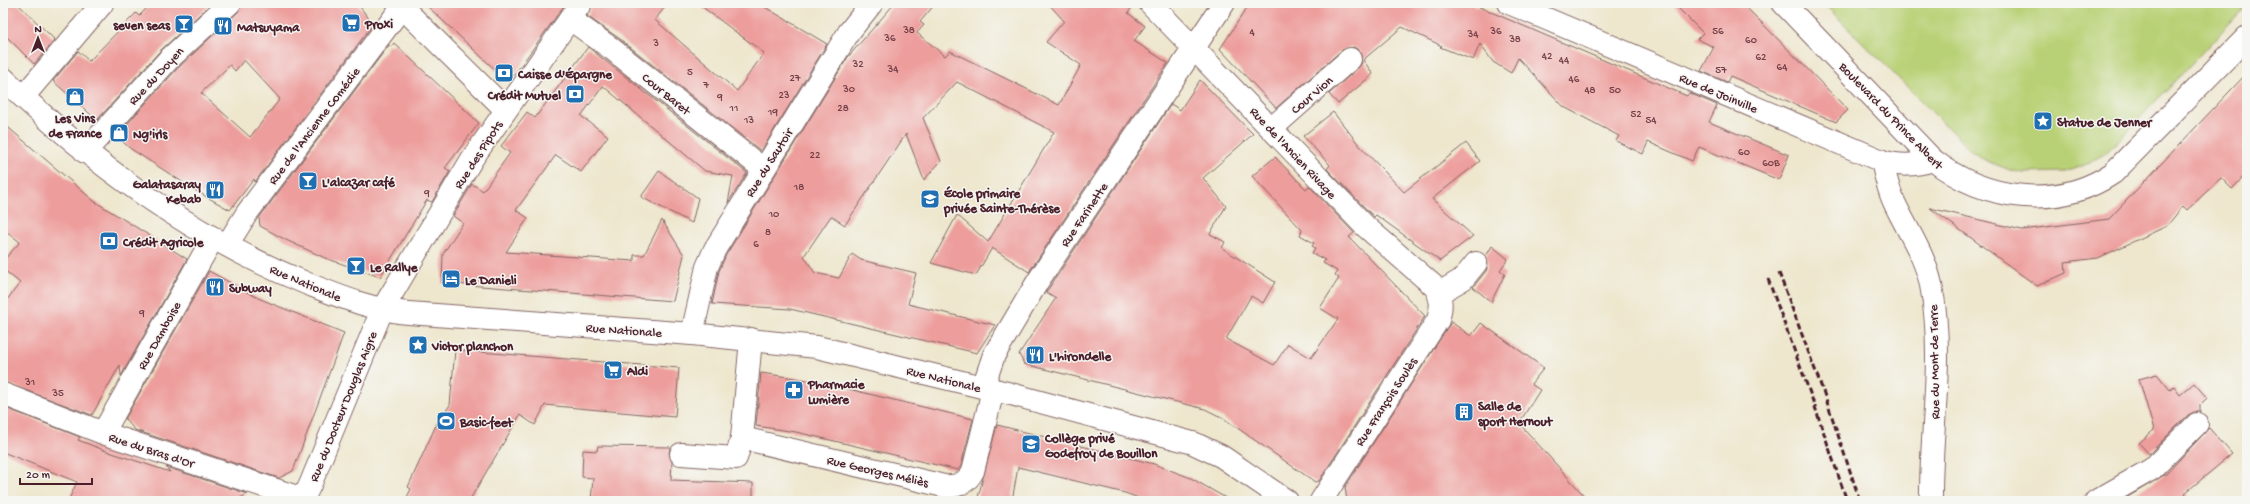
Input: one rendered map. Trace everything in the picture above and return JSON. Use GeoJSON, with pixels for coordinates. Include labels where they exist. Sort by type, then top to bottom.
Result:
{"type":"FeatureCollection","features":[{"type":"Feature","properties":{"kind":"street","name":"Rue du Doyen"},"geometry":{"type":"LineString","coordinates":[[86,152],[169,59],[230,3]]}},
{"type":"Feature","properties":{"kind":"street","name":"Rue du Sautoir"},"geometry":{"type":"LineString","coordinates":[[692,334],[710,260],[763,169],[849,32],[872,3]]}},
{"type":"Feature","properties":{"kind":"street","name":"Rue de l'Ancien Rivage"},"geometry":{"type":"LineString","coordinates":[[1150,3],[1365,226],[1429,281],[1440,296]]}},
{"type":"Feature","properties":{"kind":"street"},"geometry":{"type":"LineString","coordinates":[[1194,48],[1224,3]]}},
{"type":"Feature","properties":{"kind":"street","name":"Rue de Joinville"},"geometry":{"type":"LineString","coordinates":[[1509,3],[1882,161],[1905,166],[1916,165],[1933,160]]}},
{"type":"Feature","properties":{"kind":"street","name":"Boulevard du Prince Albert"},"geometry":{"type":"LineString","coordinates":[[1783,3],[1933,160],[1962,181],[2006,194],[2052,196],[2067,194],[2091,186],[2112,173],[2247,37]]}},
{"type":"Feature","properties":{"kind":"street"},"geometry":{"type":"LineString","coordinates":[[23,97],[102,4]]}},
{"type":"Feature","properties":{"kind":"street"},"geometry":{"type":"LineString","coordinates":[[400,5],[505,109]]}},
{"type":"Feature","properties":{"kind":"street","name":"Rue de l'Ancienne Comédie"},"geometry":{"type":"LineString","coordinates":[[220,241],[247,213],[400,5]]}},
{"type":"Feature","properties":{"kind":"street","name":"Cour Baret"},"geometry":{"type":"LineString","coordinates":[[575,11],[612,49],[763,169]]}},
{"type":"Feature","properties":{"kind":"street","name":"Rue des Pipots"},"geometry":{"type":"LineString","coordinates":[[382,310],[460,179],[505,109],[575,11]]}},
{"type":"Feature","properties":{"kind":"street","name":"Rue Farinette"},"geometry":{"type":"LineString","coordinates":[[988,388],[994,354],[1038,281],[1194,48]]}},
{"type":"Feature","properties":{"kind":"street","name":"Cour Vion"},"geometry":{"type":"LineString","coordinates":[[1272,128],[1350,59]]}},
{"type":"Feature","properties":{"kind":"street","name":"Rue Nationale"},"geometry":{"type":"LineString","coordinates":[[3,78],[86,152],[156,204],[220,241],[290,276],[355,303],[382,310],[751,339],[817,347],[988,388],[1193,443],[1221,456],[1287,501]]}},
{"type":"Feature","properties":{"kind":"street","name":"Rue du Mont de Terre"},"geometry":{"type":"LineString","coordinates":[[1882,161],[1894,202],[1925,265],[1933,300],[1936,379],[1931,465],[1932,501]]}},
{"type":"Feature","properties":{"kind":"street","name":"Rue Damboise"},"geometry":{"type":"LineString","coordinates":[[103,433],[220,241]]}},
{"type":"Feature","properties":{"kind":"street"},"geometry":{"type":"LineString","coordinates":[[1440,296],[1463,279],[1476,263]]}},
{"type":"Feature","properties":{"kind":"street","name":"Rue François Soulès"},"geometry":{"type":"LineString","coordinates":[[1321,501],[1438,320],[1441,307],[1440,296]]}},
{"type":"Feature","properties":{"kind":"street","name":"Rue du Docteur Douglas Aigre"},"geometry":{"type":"LineString","coordinates":[[302,500],[310,486],[382,310]]}},
{"type":"Feature","properties":{"kind":"street"},"geometry":{"type":"LineString","coordinates":[[681,454],[736,458],[742,438],[751,339]]}},
{"type":"Feature","properties":{"kind":"street","name":"Rue Georges Méliès"},"geometry":{"type":"LineString","coordinates":[[742,438],[944,486],[958,486],[966,482],[973,471],[988,388]]}},
{"type":"Feature","properties":{"kind":"street","name":"Rue du Bras d'Or"},"geometry":{"type":"LineString","coordinates":[[3,394],[103,433],[302,500]]}},
{"type":"Feature","properties":{"kind":"street"},"geometry":{"type":"LineString","coordinates":[[2096,501],[2152,469],[2197,424]]}},
{"type":"Feature","properties":{"kind":"green space"},"geometry":{"type":"Polygon","coordinates":[[[1823,3],[2073,3],[2081,5],[2084,3],[2247,3],[2247,5],[2119,140],[2102,155],[2085,165],[2065,172],[2023,173],[2007,169],[1985,160],[1971,151],[1823,3]]]}},
{"type":"Feature","properties":{"kind":"building"},"geometry":{"type":"Polygon","coordinates":[[[3,3],[17,3],[55,40],[34,64],[3,33],[3,3]]]}},
{"type":"Feature","properties":{"kind":"building"},"geometry":{"type":"Polygon","coordinates":[[[152,3],[212,3],[160,51],[97,120],[53,81],[78,51],[89,61],[136,13],[139,16],[152,3]]]}},
{"type":"Feature","properties":{"kind":"building"},"geometry":{"type":"Polygon","coordinates":[[[242,3],[357,3],[373,24],[255,182],[254,179],[230,210],[198,192],[131,149],[116,136],[178,68],[238,12],[242,3]],[[244,60],[235,71],[230,65],[201,93],[250,137],[280,99],[244,60]]]}},
{"type":"Feature","properties":{"kind":"building"},"geometry":{"type":"Polygon","coordinates":[[[424,3],[566,3],[514,75],[503,77],[424,3]]]}},
{"type":"Feature","properties":{"kind":"building"},"geometry":{"type":"Polygon","coordinates":[[[593,3],[668,3],[655,20],[737,91],[764,53],[697,3],[758,3],[827,44],[761,151],[620,39],[587,16],[593,3]]]}},
{"type":"Feature","properties":{"kind":"building"},"geometry":{"type":"Polygon","coordinates":[[[895,3],[936,3],[920,22],[924,25],[917,33],[945,56],[950,51],[1059,105],[1081,65],[1046,42],[1064,21],[1048,3],[1135,3],[1128,13],[1145,26],[1134,41],[1168,63],[1029,272],[992,248],[976,275],[931,263],[957,215],[988,242],[1054,132],[957,82],[923,118],[941,161],[924,180],[906,134],[845,225],[831,216],[804,256],[815,273],[839,278],[852,254],[861,260],[916,273],[908,304],[995,325],[977,353],[790,309],[712,304],[719,271],[726,255],[848,57],[895,3]]]}},
{"type":"Feature","properties":{"kind":"building"},"geometry":{"type":"Polygon","coordinates":[[[1250,3],[1470,3],[1687,96],[1689,93],[1717,105],[1709,122],[1789,155],[1779,180],[1699,147],[1692,161],[1648,142],[1643,154],[1616,141],[1619,136],[1564,107],[1518,58],[1511,73],[1493,62],[1480,44],[1473,60],[1440,47],[1442,46],[1402,27],[1363,60],[1373,74],[1338,104],[1329,94],[1362,63],[1360,51],[1354,47],[1342,50],[1276,108],[1220,49],[1250,3]]]}},
{"type":"Feature","properties":{"kind":"building"},"geometry":{"type":"Polygon","coordinates":[[[1673,3],[1742,3],[1848,110],[1836,122],[1730,76],[1727,82],[1701,71],[1714,47],[1697,39],[1703,33],[1673,3]]]}},
{"type":"Feature","properties":{"kind":"building"},"geometry":{"type":"Polygon","coordinates":[[[394,43],[479,123],[445,168],[450,171],[432,202],[427,200],[380,277],[325,258],[286,240],[260,226],[259,218],[389,45],[391,47],[394,43]]]}},
{"type":"Feature","properties":{"kind":"building"},"geometry":{"type":"Polygon","coordinates":[[[588,47],[747,173],[728,203],[733,176],[705,171],[603,86],[581,116],[608,136],[581,172],[556,155],[516,210],[528,218],[506,252],[634,261],[634,255],[644,255],[662,220],[684,255],[673,301],[442,283],[443,254],[463,223],[453,216],[472,184],[483,191],[510,153],[501,146],[527,112],[535,118],[588,47]]]}},
{"type":"Feature","properties":{"kind":"building"},"geometry":{"type":"Polygon","coordinates":[[[2247,73],[2247,173],[2232,189],[2221,178],[2187,210],[2183,206],[2167,226],[2098,258],[2065,262],[2066,273],[2037,286],[1930,208],[2022,230],[2109,219],[2247,73]]]}},
{"type":"Feature","properties":{"kind":"building"},"geometry":{"type":"Polygon","coordinates":[[[1200,80],[1253,134],[1203,178],[1226,206],[1210,234],[1225,242],[1222,248],[1275,282],[1263,303],[1251,296],[1226,339],[1274,365],[1288,344],[1311,358],[1338,319],[1320,308],[1339,278],[1335,275],[1337,271],[1323,263],[1325,260],[1312,253],[1315,248],[1312,246],[1314,243],[1300,235],[1302,230],[1252,176],[1275,157],[1306,189],[1309,186],[1354,233],[1349,237],[1425,316],[1319,481],[1315,482],[1223,418],[1205,409],[1024,364],[1019,354],[1056,298],[1046,292],[1171,104],[1180,110],[1200,80]]]}},
{"type":"Feature","properties":{"kind":"building"},"geometry":{"type":"Polygon","coordinates":[[[1333,112],[1360,146],[1404,192],[1466,143],[1480,161],[1432,199],[1473,236],[1440,261],[1376,215],[1374,217],[1327,169],[1330,165],[1303,136],[1333,112]]]}},
{"type":"Feature","properties":{"kind":"building"},"geometry":{"type":"Polygon","coordinates":[[[3,123],[94,201],[187,259],[121,376],[120,365],[92,415],[3,382],[3,305],[20,283],[3,269],[3,261],[20,242],[3,229],[3,123]]]}},
{"type":"Feature","properties":{"kind":"building"},"geometry":{"type":"Polygon","coordinates":[[[659,171],[698,198],[692,223],[641,197],[659,171]]]}},
{"type":"Feature","properties":{"kind":"building"},"geometry":{"type":"Polygon","coordinates":[[[1492,246],[1508,259],[1500,270],[1505,274],[1491,302],[1473,287],[1486,271],[1488,265],[1486,256],[1492,246]]]}},
{"type":"Feature","properties":{"kind":"building"},"geometry":{"type":"Polygon","coordinates":[[[209,271],[258,298],[344,333],[293,471],[279,478],[135,430],[125,419],[209,271]]]}},
{"type":"Feature","properties":{"kind":"building","name":"Salle de sport Hernout"},"geometry":{"type":"Polygon","coordinates":[[[1451,322],[1471,336],[1481,323],[1544,368],[1531,384],[1540,390],[1519,423],[1589,501],[1347,501],[1345,487],[1451,322]]]}},
{"type":"Feature","properties":{"kind":"building"},"geometry":{"type":"Polygon","coordinates":[[[455,350],[679,368],[675,417],[545,405],[535,425],[520,415],[469,501],[405,501],[411,489],[408,487],[437,423],[450,405],[455,350]]]}},
{"type":"Feature","properties":{"kind":"building"},"geometry":{"type":"Polygon","coordinates":[[[761,373],[815,381],[973,419],[961,466],[958,470],[796,432],[756,426],[761,373]]]}},
{"type":"Feature","properties":{"kind":"building"},"geometry":{"type":"Polygon","coordinates":[[[2157,374],[2170,390],[2174,387],[2180,395],[2194,383],[2207,398],[2200,405],[2200,412],[2194,412],[2188,415],[2149,454],[2139,443],[2154,430],[2139,379],[2157,374]]]}},
{"type":"Feature","properties":{"kind":"building"},"geometry":{"type":"Polygon","coordinates":[[[3,407],[80,437],[78,440],[109,452],[170,472],[166,467],[248,494],[234,501],[68,501],[77,482],[3,452],[3,407]]]}},
{"type":"Feature","properties":{"kind":"building","name":"Collège privé Godefroy de Bouillon"},"geometry":{"type":"Polygon","coordinates":[[[997,425],[1154,464],[1191,478],[1231,501],[1147,501],[1125,493],[1018,467],[1012,501],[977,501],[997,425]]]}},
{"type":"Feature","properties":{"kind":"building"},"geometry":{"type":"Polygon","coordinates":[[[2209,428],[2232,454],[2185,493],[2192,501],[2121,501],[2166,474],[2209,428]]]}},
{"type":"Feature","properties":{"kind":"building"},"geometry":{"type":"Polygon","coordinates":[[[598,446],[670,447],[669,453],[672,462],[671,480],[753,483],[753,501],[591,501],[593,478],[582,477],[583,450],[597,451],[598,446]]]}},
{"type":"Feature","properties":{"kind":"railway"},"geometry":{"type":"LineString","coordinates":[[1779,273],[1826,399],[1860,501]]}},
{"type":"Feature","properties":{"kind":"railway"},"geometry":{"type":"LineString","coordinates":[[1768,279],[1814,404],[1847,501]]}},
{"type":"Feature","properties":{"kind":"place","name":"Proxi"},"geometry":{"type":"Point","coordinates":[351,23]}},
{"type":"Feature","properties":{"kind":"place","name":"seven seas"},"geometry":{"type":"Point","coordinates":[184,24]}},
{"type":"Feature","properties":{"kind":"place","name":"Matsuyama"},"geometry":{"type":"Point","coordinates":[223,26]}},
{"type":"Feature","properties":{"kind":"place","name":"Caisse d'Épargne"},"geometry":{"type":"Point","coordinates":[504,73]}},
{"type":"Feature","properties":{"kind":"place","name":"Crédit Mutuel"},"geometry":{"type":"Point","coordinates":[575,94]}},
{"type":"Feature","properties":{"kind":"place","name":"Les Vins de France"},"geometry":{"type":"Point","coordinates":[75,97]}},
{"type":"Feature","properties":{"kind":"place","name":"Statue de Jenner"},"geometry":{"type":"Point","coordinates":[2043,121]}},
{"type":"Feature","properties":{"kind":"place","name":"Ng'irls"},"geometry":{"type":"Point","coordinates":[119,133]}},
{"type":"Feature","properties":{"kind":"place","name":"L'alcazar café"},"geometry":{"type":"Point","coordinates":[308,181]}},
{"type":"Feature","properties":{"kind":"place","name":"Galatasaray Kebab"},"geometry":{"type":"Point","coordinates":[215,190]}},
{"type":"Feature","properties":{"kind":"place","name":"École primaire privée Sainte-Thérèse"},"geometry":{"type":"Point","coordinates":[930,199]}},
{"type":"Feature","properties":{"kind":"place","name":"Crédit Agricole"},"geometry":{"type":"Point","coordinates":[109,241]}},
{"type":"Feature","properties":{"kind":"place","name":"Le Rallye"},"geometry":{"type":"Point","coordinates":[356,266]}},
{"type":"Feature","properties":{"kind":"place","name":"Le Danieli"},"geometry":{"type":"Point","coordinates":[451,279]}},
{"type":"Feature","properties":{"kind":"place","name":"Subway"},"geometry":{"type":"Point","coordinates":[215,287]}},
{"type":"Feature","properties":{"kind":"place","name":"Victor planchon"},"geometry":{"type":"Point","coordinates":[418,345]}},
{"type":"Feature","properties":{"kind":"place","name":"L'hirondelle"},"geometry":{"type":"Point","coordinates":[1035,355]}},
{"type":"Feature","properties":{"kind":"place","name":"Aldi"},"geometry":{"type":"Point","coordinates":[613,370]}},
{"type":"Feature","properties":{"kind":"place","name":"Pharmacie Lumière"},"geometry":{"type":"Point","coordinates":[794,390]}},
{"type":"Feature","properties":{"kind":"place","name":"Salle de sport Hernout"},"geometry":{"type":"Point","coordinates":[1464,412]}},
{"type":"Feature","properties":{"kind":"place","name":"Basic-feet"},"geometry":{"type":"Point","coordinates":[446,421]}},
{"type":"Feature","properties":{"kind":"place","name":"Collège privé Godefroy de Bouillon"},"geometry":{"type":"Point","coordinates":[1031,444]}}]}
